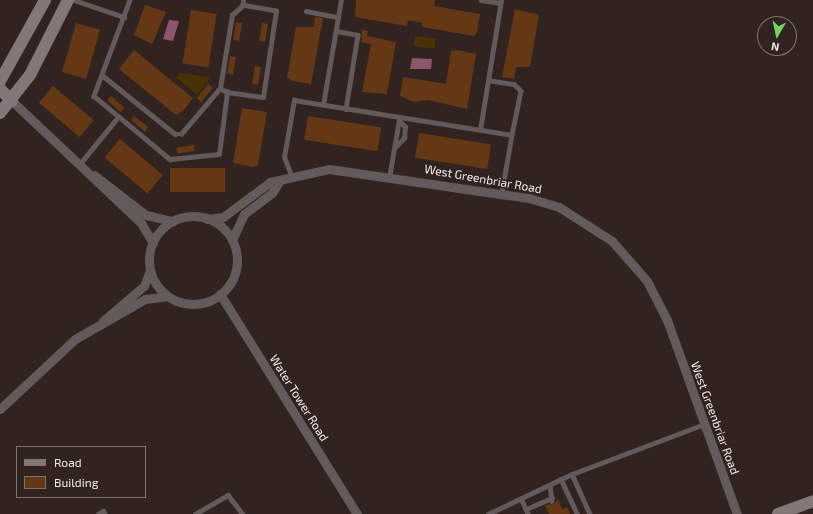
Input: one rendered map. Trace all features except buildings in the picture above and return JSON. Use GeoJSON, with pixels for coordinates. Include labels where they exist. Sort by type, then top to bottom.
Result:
{"type":"FeatureCollection","features":[{"type":"Feature","properties":{"kind":"street"},"geometry":{"type":"LineString","coordinates":[[0,81],[45,0]]}},
{"type":"Feature","properties":{"kind":"street"},"geometry":{"type":"LineString","coordinates":[[0,113],[12,101],[49,42],[68,0]]}},
{"type":"Feature","properties":{"kind":"street"},"geometry":{"type":"LineString","coordinates":[[0,89],[141,223],[153,243]]}},
{"type":"Feature","properties":{"kind":"street"},"geometry":{"type":"LineString","coordinates":[[0,409],[75,339],[145,299],[168,296],[197,304],[220,294],[232,281],[236,268],[232,240],[223,228],[207,219],[188,217],[173,221],[146,215],[79,165]]}},
{"type":"Feature","properties":{"kind":"street","name":"West Greenbriar Road"},"geometry":{"type":"LineString","coordinates":[[207,219],[223,216],[265,184],[279,182],[329,169],[390,175],[502,194],[559,207],[612,241],[647,281],[667,320],[737,514]]}},
{"type":"Feature","properties":{"kind":"street"},"geometry":{"type":"LineString","coordinates":[[232,240],[244,214],[272,193],[279,182]]}},
{"type":"Feature","properties":{"kind":"street"},"geometry":{"type":"LineString","coordinates":[[99,325],[144,286],[150,270],[153,243],[173,221]]}},
{"type":"Feature","properties":{"kind":"street"},"geometry":{"type":"LineString","coordinates":[[150,270],[155,283],[168,296]]}},
{"type":"Feature","properties":{"kind":"street","name":"Water Tower Road"},"geometry":{"type":"LineString","coordinates":[[220,294],[357,514]]}},
{"type":"Feature","properties":{"kind":"street"},"geometry":{"type":"LineString","coordinates":[[778,514],[813,501]]}},
{"type":"Feature","properties":{"kind":"lane"},"geometry":{"type":"LineString","coordinates":[[74,0],[124,17]]}},
{"type":"Feature","properties":{"kind":"lane"},"geometry":{"type":"LineString","coordinates":[[130,0],[94,96],[170,159],[219,154],[228,92]]}},
{"type":"Feature","properties":{"kind":"lane"},"geometry":{"type":"LineString","coordinates":[[243,0],[243,6]]}},
{"type":"Feature","properties":{"kind":"lane"},"geometry":{"type":"LineString","coordinates":[[323,105],[341,0]]}},
{"type":"Feature","properties":{"kind":"lane"},"geometry":{"type":"LineString","coordinates":[[480,130],[500,2],[481,0]]}},
{"type":"Feature","properties":{"kind":"lane"},"geometry":{"type":"LineString","coordinates":[[102,75],[175,134],[181,134],[220,88],[232,15],[243,6],[276,11],[263,97],[228,92],[220,88]]}},
{"type":"Feature","properties":{"kind":"lane"},"geometry":{"type":"LineString","coordinates":[[306,11],[338,17]]}},
{"type":"Feature","properties":{"kind":"lane"},"geometry":{"type":"LineString","coordinates":[[336,31],[358,35],[346,109]]}},
{"type":"Feature","properties":{"kind":"lane"},"geometry":{"type":"LineString","coordinates":[[488,80],[514,84],[521,91],[502,194]]}},
{"type":"Feature","properties":{"kind":"lane"},"geometry":{"type":"LineString","coordinates":[[292,178],[284,157],[294,100],[399,119],[512,135]]}},
{"type":"Feature","properties":{"kind":"lane"},"geometry":{"type":"LineString","coordinates":[[79,165],[118,117]]}},
{"type":"Feature","properties":{"kind":"lane"},"geometry":{"type":"LineString","coordinates":[[390,175],[399,119]]}},
{"type":"Feature","properties":{"kind":"lane"},"geometry":{"type":"LineString","coordinates":[[488,514],[496,512],[521,498],[572,474],[704,424]]}},
{"type":"Feature","properties":{"kind":"lane"},"geometry":{"type":"LineString","coordinates":[[572,474],[590,514]]}},
{"type":"Feature","properties":{"kind":"lane"},"geometry":{"type":"LineString","coordinates":[[561,479],[576,514]]}},
{"type":"Feature","properties":{"kind":"lane"},"geometry":{"type":"LineString","coordinates":[[521,498],[527,512],[552,500],[550,485]]}},
{"type":"Feature","properties":{"kind":"lane"},"geometry":{"type":"LineString","coordinates":[[195,514],[228,495],[243,514]]}},
{"type":"Feature","properties":{"kind":"lane"},"geometry":{"type":"LineString","coordinates":[[98,514],[103,511],[105,514]]}},
{"type":"Feature","properties":{"kind":"shaded area"},"geometry":{"type":"Polygon","coordinates":[[[169,20],[179,21],[173,41],[163,39],[169,20]]]}},
{"type":"Feature","properties":{"kind":"shaded area"},"geometry":{"type":"Polygon","coordinates":[[[415,36],[436,39],[434,49],[414,46],[415,36]]]}},
{"type":"Feature","properties":{"kind":"shaded area"},"geometry":{"type":"Polygon","coordinates":[[[412,58],[432,59],[431,69],[410,69],[412,58]]]}},
{"type":"Feature","properties":{"kind":"shaded area"},"geometry":{"type":"Polygon","coordinates":[[[179,73],[209,77],[208,82],[197,95],[177,78],[179,73]]]}}]}
